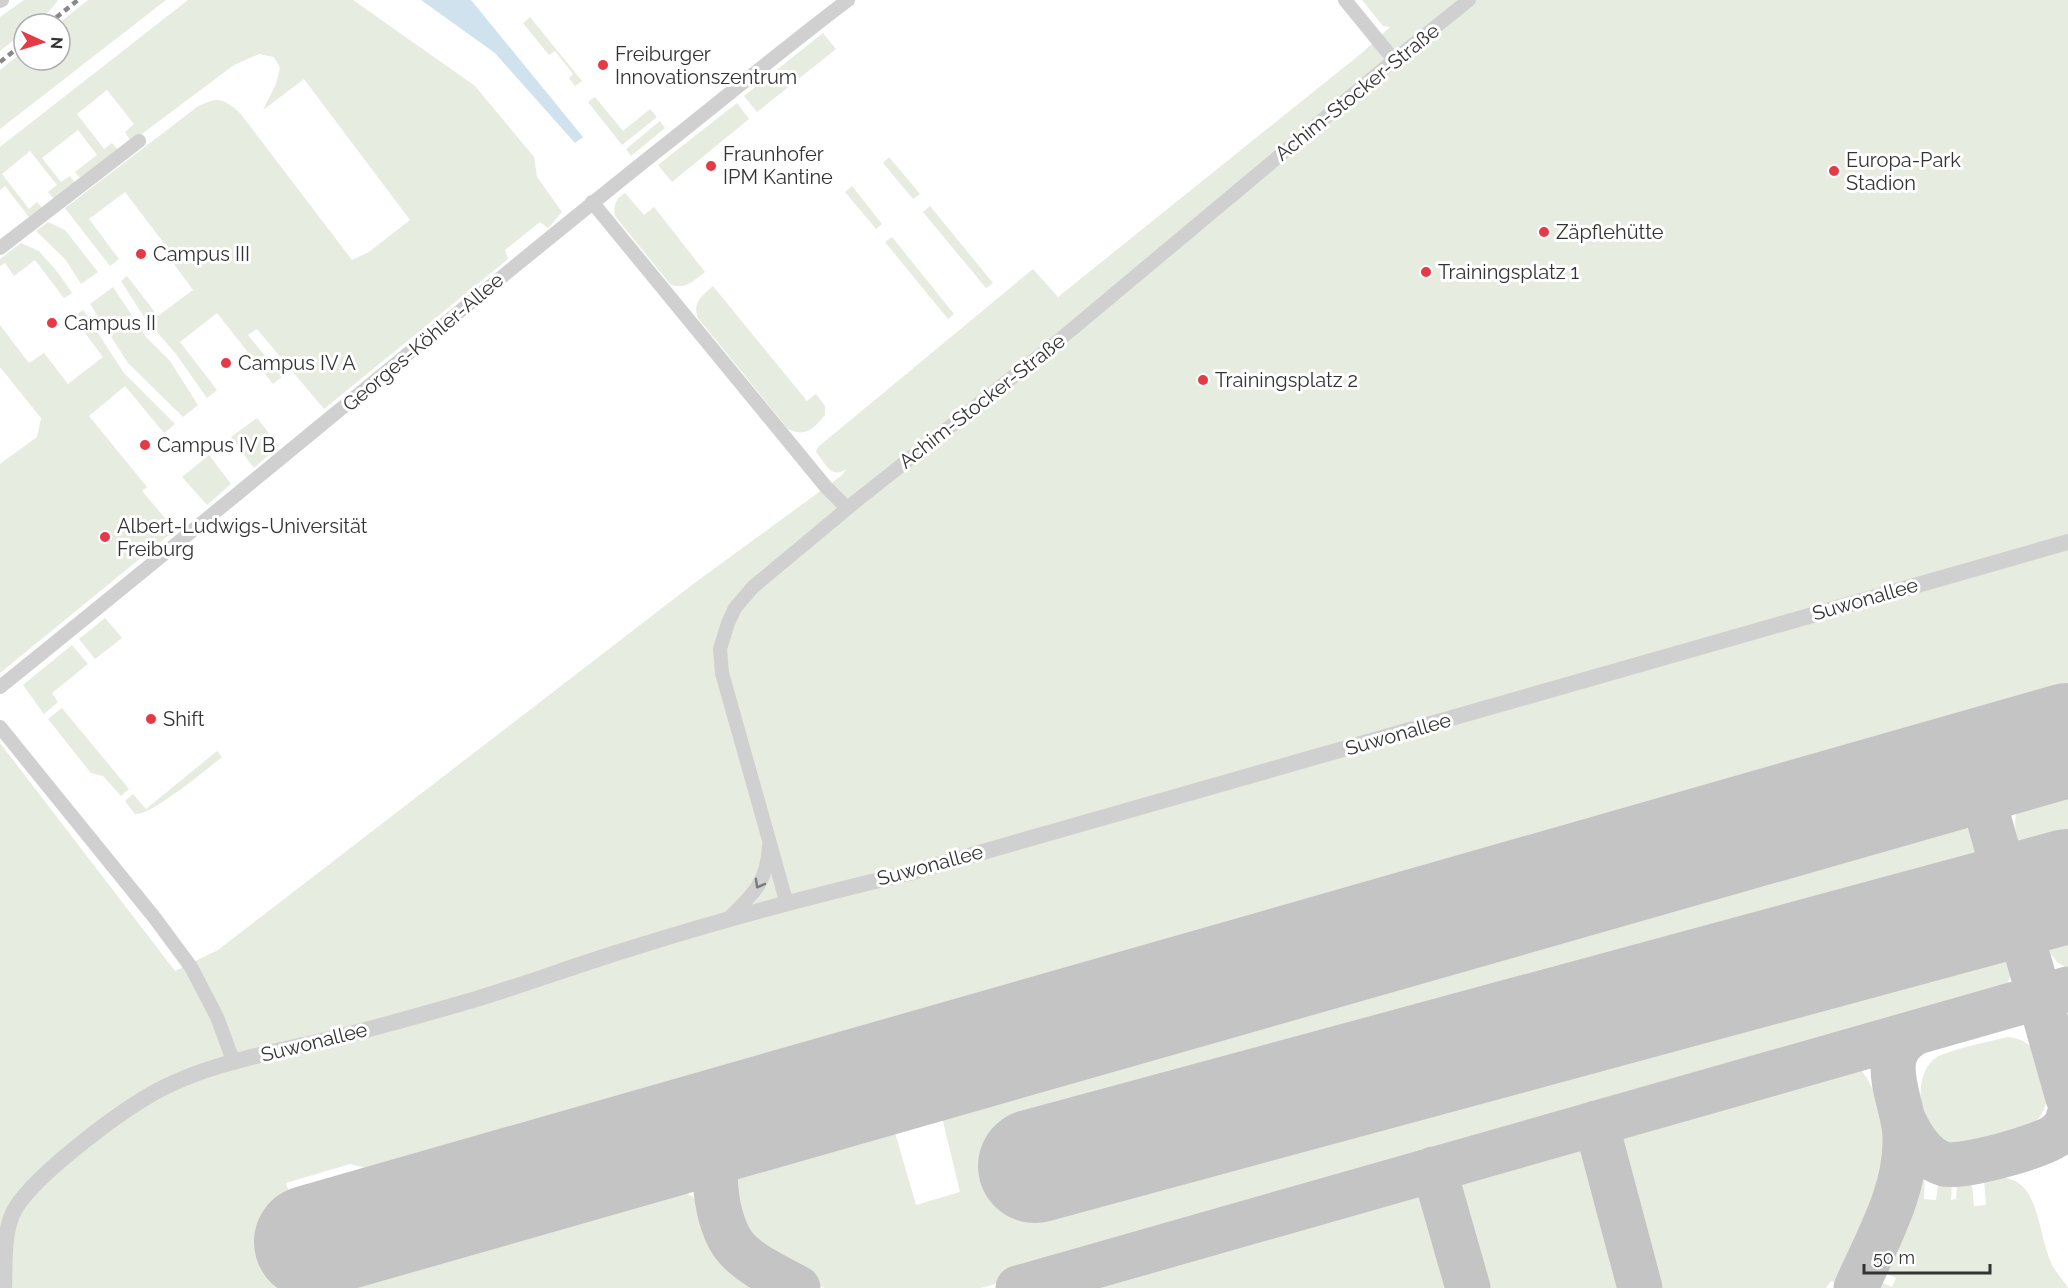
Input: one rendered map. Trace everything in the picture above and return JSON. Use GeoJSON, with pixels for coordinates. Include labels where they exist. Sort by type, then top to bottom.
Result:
{"type":"FeatureCollection","features":[{"type":"Feature","properties":{"kind":"street","name":"Georges-Köhler-Allee"},"geometry":{"type":"LineString","coordinates":[[0,687],[327,422],[592,202],[746,78],[848,0]]}},
{"type":"Feature","properties":{"kind":"street"},"geometry":{"type":"LineString","coordinates":[[1345,0],[1394,60]]}},
{"type":"Feature","properties":{"kind":"street","name":"Achim-Stocker-Straße"},"geometry":{"type":"LineString","coordinates":[[787,904],[720,662],[722,641],[735,608],[748,592],[847,508],[1067,334],[1469,0]]}},
{"type":"Feature","properties":{"kind":"street"},"geometry":{"type":"LineString","coordinates":[[0,248],[140,141]]}},
{"type":"Feature","properties":{"kind":"street"},"geometry":{"type":"LineString","coordinates":[[592,202],[826,487],[847,508]]}},
{"type":"Feature","properties":{"kind":"street","name":"Suwonallee"},"geometry":{"type":"LineString","coordinates":[[4,1288],[6,1239],[11,1215],[21,1199],[78,1146],[147,1096],[173,1083],[234,1063],[471,1000],[727,920],[837,889],[920,870],[2068,542]]}},
{"type":"Feature","properties":{"kind":"street"},"geometry":{"type":"LineString","coordinates":[[0,727],[154,917],[191,967],[217,1017],[234,1063]]}},
{"type":"Feature","properties":{"kind":"street","name":"Suwonallee"},"geometry":{"type":"LineString","coordinates":[[727,920],[757,890],[769,857],[770,838]]}},
{"type":"Feature","properties":{"kind":"shaded area"},"geometry":{"type":"Polygon","coordinates":[[[24,0],[58,0],[49,12],[12,12],[12,42],[0,51],[0,17],[24,0]]]}},
{"type":"Feature","properties":{"kind":"shaded area"},"geometry":{"type":"Polygon","coordinates":[[[88,0],[166,0],[0,129],[0,70],[12,60],[12,72],[72,72],[72,13],[88,0]]]}},
{"type":"Feature","properties":{"kind":"shaded area"},"geometry":{"type":"Polygon","coordinates":[[[188,0],[353,0],[475,86],[534,157],[537,177],[562,212],[548,228],[540,222],[505,250],[508,259],[324,409],[257,329],[248,335],[282,377],[273,384],[217,313],[180,342],[217,390],[207,398],[176,354],[144,317],[121,281],[127,276],[158,316],[193,290],[163,249],[166,246],[125,192],[89,219],[119,259],[110,266],[65,208],[197,107],[219,100],[240,113],[352,260],[369,252],[410,220],[304,79],[263,110],[276,84],[280,68],[274,57],[259,54],[234,65],[131,142],[125,132],[134,124],[107,90],[77,114],[104,149],[112,143],[119,151],[81,179],[75,172],[97,155],[78,130],[42,158],[61,182],[70,176],[75,183],[54,199],[48,192],[57,185],[30,151],[2,174],[29,209],[37,202],[42,208],[29,217],[5,186],[0,190],[0,147],[188,0]]]}},
{"type":"Feature","properties":{"kind":"shaded area"},"geometry":{"type":"Polygon","coordinates":[[[1362,0],[2068,0],[2068,702],[401,1177],[350,1164],[286,1183],[316,1283],[653,1185],[680,1190],[692,1196],[711,1219],[728,1251],[749,1269],[784,1288],[0,1288],[0,743],[175,971],[218,950],[692,585],[841,476],[847,469],[837,472],[829,469],[816,452],[818,447],[1033,269],[1058,297],[1363,52],[1390,27],[1383,26],[1362,0]]]}},
{"type":"Feature","properties":{"kind":"shaded area"},"geometry":{"type":"Polygon","coordinates":[[[530,17],[582,81],[575,86],[569,78],[573,74],[555,51],[549,55],[523,23],[530,17]]]}},
{"type":"Feature","properties":{"kind":"shaded area"},"geometry":{"type":"Polygon","coordinates":[[[823,33],[836,49],[757,112],[744,96],[823,33]]]}},
{"type":"Feature","properties":{"kind":"shaded area"},"geometry":{"type":"Polygon","coordinates":[[[595,97],[623,131],[650,109],[657,117],[622,145],[588,102],[595,97]]]}},
{"type":"Feature","properties":{"kind":"shaded area"},"geometry":{"type":"Polygon","coordinates":[[[737,103],[749,119],[672,182],[658,165],[737,103]]]}},
{"type":"Feature","properties":{"kind":"shaded area"},"geometry":{"type":"Polygon","coordinates":[[[660,121],[665,128],[631,156],[626,149],[660,121]]]}},
{"type":"Feature","properties":{"kind":"shaded area"},"geometry":{"type":"Polygon","coordinates":[[[889,157],[920,194],[913,199],[883,163],[889,157]]]}},
{"type":"Feature","properties":{"kind":"shaded area"},"geometry":{"type":"Polygon","coordinates":[[[852,186],[882,224],[876,229],[845,192],[852,186]]]}},
{"type":"Feature","properties":{"kind":"shaded area"},"geometry":{"type":"Polygon","coordinates":[[[625,193],[644,215],[654,207],[705,272],[685,285],[670,284],[615,216],[616,202],[625,193]]]}},
{"type":"Feature","properties":{"kind":"shaded area"},"geometry":{"type":"Polygon","coordinates":[[[930,206],[993,283],[986,288],[923,212],[930,206]]]}},
{"type":"Feature","properties":{"kind":"shaded area"},"geometry":{"type":"Polygon","coordinates":[[[48,222],[65,230],[98,272],[81,284],[65,259],[36,231],[48,222]]]}},
{"type":"Feature","properties":{"kind":"shaded area"},"geometry":{"type":"Polygon","coordinates":[[[892,237],[954,314],[948,319],[885,242],[892,237]]]}},
{"type":"Feature","properties":{"kind":"shaded area"},"geometry":{"type":"Polygon","coordinates":[[[21,243],[39,251],[72,293],[64,298],[35,260],[14,276],[5,263],[0,266],[0,259],[21,243]]]}},
{"type":"Feature","properties":{"kind":"shaded area"},"geometry":{"type":"Polygon","coordinates":[[[713,286],[807,401],[816,394],[825,406],[825,415],[813,428],[805,432],[794,432],[788,429],[698,318],[697,303],[713,286]]]}},
{"type":"Feature","properties":{"kind":"shaded area"},"geometry":{"type":"Polygon","coordinates":[[[113,287],[146,337],[170,361],[198,405],[183,417],[128,363],[90,304],[113,287]]]}},
{"type":"Feature","properties":{"kind":"shaded area"},"geometry":{"type":"Polygon","coordinates":[[[83,310],[124,373],[175,424],[164,433],[125,386],[89,416],[147,487],[142,491],[175,530],[0,673],[0,464],[37,437],[41,418],[0,367],[0,325],[29,363],[44,353],[68,384],[103,357],[73,317],[83,310]]]}},
{"type":"Feature","properties":{"kind":"shaded area"},"geometry":{"type":"Polygon","coordinates":[[[257,418],[279,446],[254,468],[231,437],[257,418]]]}},
{"type":"Feature","properties":{"kind":"shaded area"},"geometry":{"type":"Polygon","coordinates":[[[209,455],[231,484],[207,505],[182,477],[209,455]]]}},
{"type":"Feature","properties":{"kind":"shaded area"},"geometry":{"type":"Polygon","coordinates":[[[105,618],[122,638],[95,659],[79,639],[105,618]]]}},
{"type":"Feature","properties":{"kind":"shaded area"},"geometry":{"type":"Polygon","coordinates":[[[72,645],[88,664],[52,693],[58,702],[44,714],[23,685],[72,645]]]}},
{"type":"Feature","properties":{"kind":"shaded area"},"geometry":{"type":"Polygon","coordinates":[[[62,708],[129,789],[121,796],[103,776],[91,773],[48,719],[62,708]]]}},
{"type":"Feature","properties":{"kind":"shaded area"},"geometry":{"type":"Polygon","coordinates":[[[217,751],[222,757],[153,808],[135,814],[125,801],[133,794],[146,809],[217,751]]]}},
{"type":"Feature","properties":{"kind":"shaded area"},"geometry":{"type":"Polygon","coordinates":[[[2068,780],[2068,969],[2057,962],[2051,954],[2015,825],[2018,806],[2026,795],[2039,787],[2068,780]]]}},
{"type":"Feature","properties":{"kind":"shaded area"},"geometry":{"type":"Polygon","coordinates":[[[1939,817],[1954,821],[1970,831],[1980,850],[2011,962],[2008,983],[1994,998],[981,1288],[824,1288],[757,1252],[744,1242],[736,1231],[732,1218],[731,1200],[736,1177],[750,1159],[891,1119],[916,1205],[960,1192],[939,1105],[1939,817]]]}},
{"type":"Feature","properties":{"kind":"shaded area"},"geometry":{"type":"Polygon","coordinates":[[[2007,1037],[2028,1044],[2040,1060],[2047,1089],[2046,1103],[2041,1115],[2030,1126],[1959,1144],[1947,1141],[1936,1133],[1923,1110],[1921,1083],[1925,1070],[1939,1056],[2007,1037]]]}},
{"type":"Feature","properties":{"kind":"shaded area"},"geometry":{"type":"Polygon","coordinates":[[[1837,1063],[1859,1069],[1866,1076],[1884,1120],[1893,1166],[1893,1176],[1885,1204],[1848,1287],[1831,1281],[1826,1288],[1651,1288],[1611,1146],[1625,1124],[1837,1063]]]}},
{"type":"Feature","properties":{"kind":"shaded area"},"geometry":{"type":"Polygon","coordinates":[[[1567,1140],[1592,1151],[1633,1288],[1477,1288],[1447,1185],[1448,1179],[1453,1173],[1567,1140]]]}},
{"type":"Feature","properties":{"kind":"shaded area"},"geometry":{"type":"Polygon","coordinates":[[[1918,1170],[1925,1174],[1924,1199],[1936,1200],[1939,1179],[1952,1182],[1951,1200],[1956,1199],[1957,1184],[1972,1184],[1974,1206],[1986,1205],[1984,1179],[2003,1177],[2017,1182],[2027,1191],[2052,1265],[2068,1288],[1868,1288],[1872,1278],[1892,1287],[1896,1278],[1876,1269],[1918,1170]]]}},
{"type":"Feature","properties":{"kind":"shaded area"},"geometry":{"type":"Polygon","coordinates":[[[1426,1181],[1435,1186],[1438,1192],[1465,1288],[1051,1288],[1426,1181]]]}},
{"type":"Feature","properties":{"kind":"water"},"geometry":{"type":"Polygon","coordinates":[[[421,0],[471,0],[583,137],[575,143],[495,53],[421,0]]]}},
{"type":"Feature","properties":{"kind":"taxiway"},"geometry":{"type":"LineString","coordinates":[[1974,767],[2068,1098]]}},
{"type":"Feature","properties":{"kind":"taxiway"},"geometry":{"type":"LineString","coordinates":[[1018,1288],[2068,989]]}},
{"type":"Feature","properties":{"kind":"taxiway"},"geometry":{"type":"LineString","coordinates":[[1856,1288],[1889,1214],[1901,1176],[1905,1136],[1893,1065],[1896,1052],[1904,1041],[1917,1032]]}},
{"type":"Feature","properties":{"kind":"taxiway"},"geometry":{"type":"LineString","coordinates":[[1904,1121],[1915,1140],[1930,1157],[1944,1164],[1953,1165],[2000,1156],[2046,1141],[2061,1131],[2068,1118]]}},
{"type":"Feature","properties":{"kind":"taxiway"},"geometry":{"type":"LineString","coordinates":[[741,1119],[726,1130],[717,1156],[716,1190],[723,1223],[729,1237],[742,1254],[766,1271],[798,1288]]}},
{"type":"Feature","properties":{"kind":"taxiway"},"geometry":{"type":"LineString","coordinates":[[1596,1123],[1640,1288]]}},
{"type":"Feature","properties":{"kind":"taxiway"},"geometry":{"type":"LineString","coordinates":[[1434,1169],[1468,1288]]}},
{"type":"Feature","properties":{"kind":"runway"},"geometry":{"type":"LineString","coordinates":[[311,1242],[2068,740]]}},
{"type":"Feature","properties":{"kind":"runway"},"geometry":{"type":"LineString","coordinates":[[1035,1166],[2068,886]]}},
{"type":"Feature","properties":{"kind":"railway"},"geometry":{"type":"LineString","coordinates":[[63,12],[78,0]]}},
{"type":"Feature","properties":{"kind":"railway"},"geometry":{"type":"LineString","coordinates":[[0,62],[12,52]]}},
{"type":"Feature","properties":{"kind":"place","name":"Freiburger Innovationszentrum"},"geometry":{"type":"Point","coordinates":[603,65]}},
{"type":"Feature","properties":{"kind":"place","name":"Fraunhofer IPM Kantine"},"geometry":{"type":"Point","coordinates":[711,166]}},
{"type":"Feature","properties":{"kind":"place","name":"Europa-Park Stadion"},"geometry":{"type":"Point","coordinates":[1834,171]}},
{"type":"Feature","properties":{"kind":"place","name":"Zäpflehütte"},"geometry":{"type":"Point","coordinates":[1544,232]}},
{"type":"Feature","properties":{"kind":"place","name":"Campus III"},"geometry":{"type":"Point","coordinates":[141,254]}},
{"type":"Feature","properties":{"kind":"place","name":"Trainingsplatz 1"},"geometry":{"type":"Point","coordinates":[1426,272]}},
{"type":"Feature","properties":{"kind":"place","name":"Campus II"},"geometry":{"type":"Point","coordinates":[52,323]}},
{"type":"Feature","properties":{"kind":"place","name":"Campus IV A"},"geometry":{"type":"Point","coordinates":[226,363]}},
{"type":"Feature","properties":{"kind":"place","name":"Trainingsplatz 2"},"geometry":{"type":"Point","coordinates":[1203,380]}},
{"type":"Feature","properties":{"kind":"place","name":"Campus IV B"},"geometry":{"type":"Point","coordinates":[145,445]}},
{"type":"Feature","properties":{"kind":"place","name":"Albert-Ludwigs-Universität Freiburg"},"geometry":{"type":"Point","coordinates":[105,537]}},
{"type":"Feature","properties":{"kind":"place","name":"Shift"},"geometry":{"type":"Point","coordinates":[151,719]}}]}
